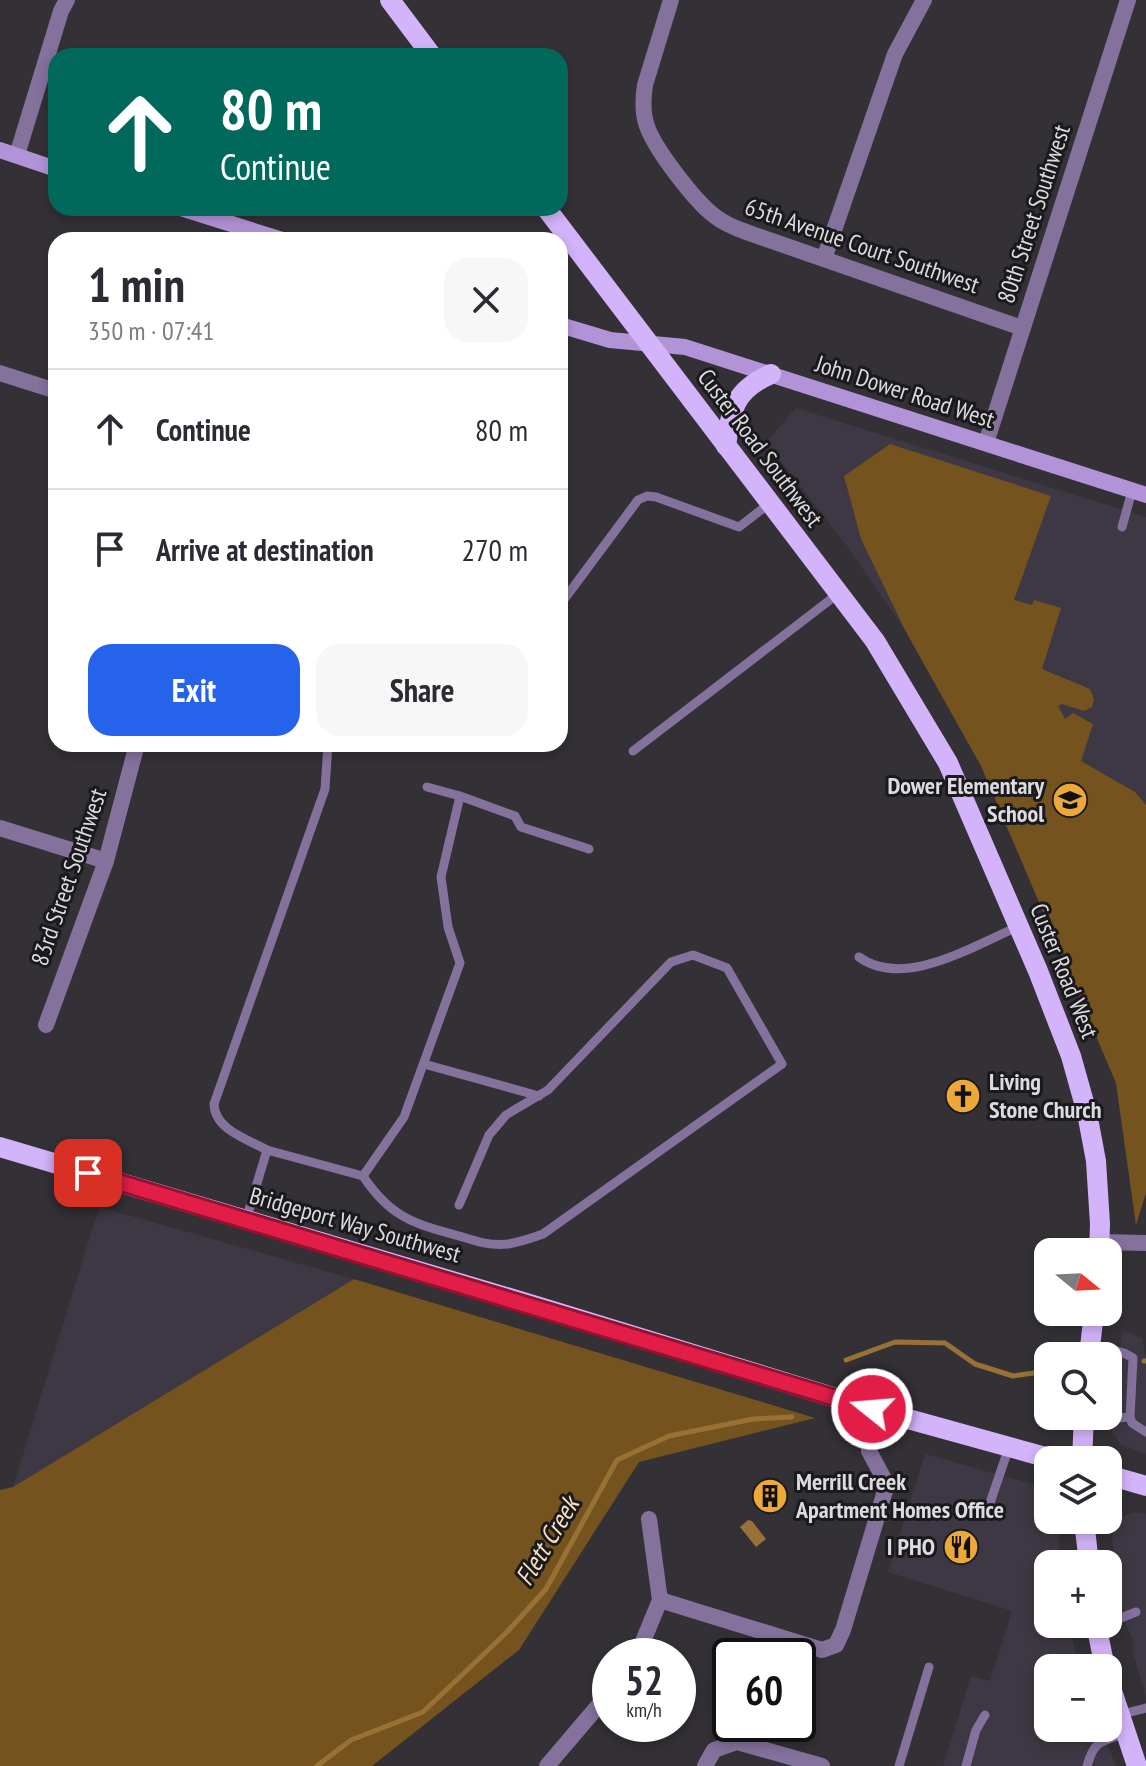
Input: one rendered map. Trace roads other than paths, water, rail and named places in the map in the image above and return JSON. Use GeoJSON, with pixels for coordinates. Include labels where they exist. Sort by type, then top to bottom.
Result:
{"type":"FeatureCollection","features":[{"type":"Feature","properties":{"kind":"main road"},"geometry":{"type":"LineString","coordinates":[[396,2],[427,48]]}},
{"type":"Feature","properties":{"kind":"main road","name":"Custer Road Southwest"},"geometry":{"type":"LineString","coordinates":[[568,237],[875,641],[925,724]]}},
{"type":"Feature","properties":{"kind":"main road"},"geometry":{"type":"LineString","coordinates":[[726,446],[740,394],[753,382],[771,374]]}},
{"type":"Feature","properties":{"kind":"main road","name":"Custer Road West"},"geometry":{"type":"LineString","coordinates":[[925,724],[948,763],[1063,1035],[1087,1113],[1098,1182],[1100,1238]]}},
{"type":"Feature","properties":{"kind":"main road","name":"Bridgeport Way Southwest"},"geometry":{"type":"LineString","coordinates":[[0,1147],[872,1409],[1034,1454]]}},
{"type":"Feature","properties":{"kind":"main road"},"geometry":{"type":"LineString","coordinates":[[1122,1479],[1146,1486]]}},
{"type":"Feature","properties":{"kind":"main road"},"geometry":{"type":"LineString","coordinates":[[1122,1727],[1137,1766]]}},
{"type":"Feature","properties":{"kind":"street"},"geometry":{"type":"LineString","coordinates":[[50,48],[67,0]]}},
{"type":"Feature","properties":{"kind":"street","name":"65th Avenue Court Southwest"},"geometry":{"type":"LineString","coordinates":[[671,0],[645,85],[646,126],[688,188],[713,215],[749,233],[1022,328]]}},
{"type":"Feature","properties":{"kind":"street"},"geometry":{"type":"LineString","coordinates":[[824,259],[895,54],[924,0]]}},
{"type":"Feature","properties":{"kind":"street","name":"80th Street Southwest"},"geometry":{"type":"LineString","coordinates":[[986,443],[1128,0]]}},
{"type":"Feature","properties":{"kind":"street"},"geometry":{"type":"LineString","coordinates":[[17,155],[48,54]]}},
{"type":"Feature","properties":{"kind":"street"},"geometry":{"type":"LineString","coordinates":[[0,150],[48,166]]}},
{"type":"Feature","properties":{"kind":"street"},"geometry":{"type":"LineString","coordinates":[[206,216],[257,232]]}},
{"type":"Feature","properties":{"kind":"street","name":"John Dower Road West"},"geometry":{"type":"LineString","coordinates":[[568,327],[610,340],[685,347],[1139,493]]}},
{"type":"Feature","properties":{"kind":"street"},"geometry":{"type":"LineString","coordinates":[[0,373],[48,388]]}},
{"type":"Feature","properties":{"kind":"street","name":"83rd Street Southwest"},"geometry":{"type":"LineString","coordinates":[[46,1025],[106,861],[135,752]]}},
{"type":"Feature","properties":{"kind":"street"},"geometry":{"type":"LineString","coordinates":[[0,828],[106,861]]}},
{"type":"Feature","properties":{"kind":"street"},"geometry":{"type":"LineString","coordinates":[[1122,1245],[1146,1243]]}},
{"type":"Feature","properties":{"kind":"street"},"geometry":{"type":"LineString","coordinates":[[660,1600],[822,1650],[830,1649],[838,1641],[885,1491],[884,1479],[869,1451],[872,1409]]}},
{"type":"Feature","properties":{"kind":"street"},"geometry":{"type":"LineString","coordinates":[[644,1638],[660,1600],[649,1519]]}},
{"type":"Feature","properties":{"kind":"street"},"geometry":{"type":"LineString","coordinates":[[547,1766],[592,1713]]}},
{"type":"Feature","properties":{"kind":"street"},"geometry":{"type":"LineString","coordinates":[[705,1766],[714,1750],[737,1742],[822,1766]]}},
{"type":"Feature","properties":{"kind":"lane"},"geometry":{"type":"LineString","coordinates":[[1122,527],[1139,493]]}},
{"type":"Feature","properties":{"kind":"lane"},"geometry":{"type":"LineString","coordinates":[[568,594],[638,500],[647,496],[656,497],[739,527],[770,503]]}},
{"type":"Feature","properties":{"kind":"lane"},"geometry":{"type":"LineString","coordinates":[[633,751],[839,593]]}},
{"type":"Feature","properties":{"kind":"lane"},"geometry":{"type":"LineString","coordinates":[[327,752],[321,802],[214,1104],[214,1114],[226,1128],[267,1150],[363,1176],[377,1197],[417,1225],[489,1244],[509,1244],[543,1234],[562,1223],[782,1064],[727,968],[693,955],[671,962],[548,1090],[506,1115],[489,1135],[459,1205]]}},
{"type":"Feature","properties":{"kind":"lane"},"geometry":{"type":"LineString","coordinates":[[427,787],[515,816],[521,827],[589,849]]}},
{"type":"Feature","properties":{"kind":"lane"},"geometry":{"type":"LineString","coordinates":[[363,1176],[404,1117],[460,963],[448,927],[441,877],[460,796]]}},
{"type":"Feature","properties":{"kind":"lane"},"geometry":{"type":"LineString","coordinates":[[859,957],[881,969],[911,968],[936,962],[1018,927]]}},
{"type":"Feature","properties":{"kind":"lane"},"geometry":{"type":"LineString","coordinates":[[424,1064],[539,1096]]}},
{"type":"Feature","properties":{"kind":"lane"},"geometry":{"type":"LineString","coordinates":[[246,1220],[267,1150]]}},
{"type":"Feature","properties":{"kind":"lane"},"geometry":{"type":"LineString","coordinates":[[1122,1355],[1131,1356],[1130,1417],[1132,1423],[1146,1432]]}},
{"type":"Feature","properties":{"kind":"lane"},"geometry":{"type":"LineString","coordinates":[[1132,1376],[1146,1378]]}},
{"type":"Feature","properties":{"kind":"lane"},"geometry":{"type":"LineString","coordinates":[[1122,1417],[1130,1417]]}},
{"type":"Feature","properties":{"kind":"lane"},"geometry":{"type":"LineString","coordinates":[[990,1503],[1009,1447]]}},
{"type":"Feature","properties":{"kind":"lane"},"geometry":{"type":"LineString","coordinates":[[1122,1617],[1136,1612]]}},
{"type":"Feature","properties":{"kind":"lane"},"geometry":{"type":"LineString","coordinates":[[899,1766],[929,1667]]}},
{"type":"Feature","properties":{"kind":"lane"},"geometry":{"type":"LineString","coordinates":[[1122,1723],[1146,1708]]}},
{"type":"Feature","properties":{"kind":"lane"},"geometry":{"type":"LineString","coordinates":[[966,1766],[976,1730],[985,1715]]}},
{"type":"Feature","properties":{"kind":"lane"},"geometry":{"type":"LineString","coordinates":[[1087,1766],[1098,1742]]}},
{"type":"Feature","properties":{"kind":"waterway","name":"Flett Creek"},"geometry":{"type":"LineString","coordinates":[[846,1360],[895,1342],[945,1343],[975,1364],[1013,1376],[1034,1373]]}},
{"type":"Feature","properties":{"kind":"waterway","name":"Flett Creek"},"geometry":{"type":"LineString","coordinates":[[317,1766],[351,1740],[423,1712],[507,1632],[546,1589],[617,1460],[669,1436],[753,1419],[792,1417]]}},
{"type":"Feature","properties":{"kind":"place","name":"Dower Elementary School"},"geometry":{"type":"Point","coordinates":[1070,800]}},
{"type":"Feature","properties":{"kind":"place","name":"Living Stone Church"},"geometry":{"type":"Point","coordinates":[963,1096]}},
{"type":"Feature","properties":{"kind":"place","name":"Merrill Creek Apartment Homes Office"},"geometry":{"type":"Point","coordinates":[770,1496]}},
{"type":"Feature","properties":{"kind":"place","name":"I PHO"},"geometry":{"type":"Point","coordinates":[961,1547]}}]}
